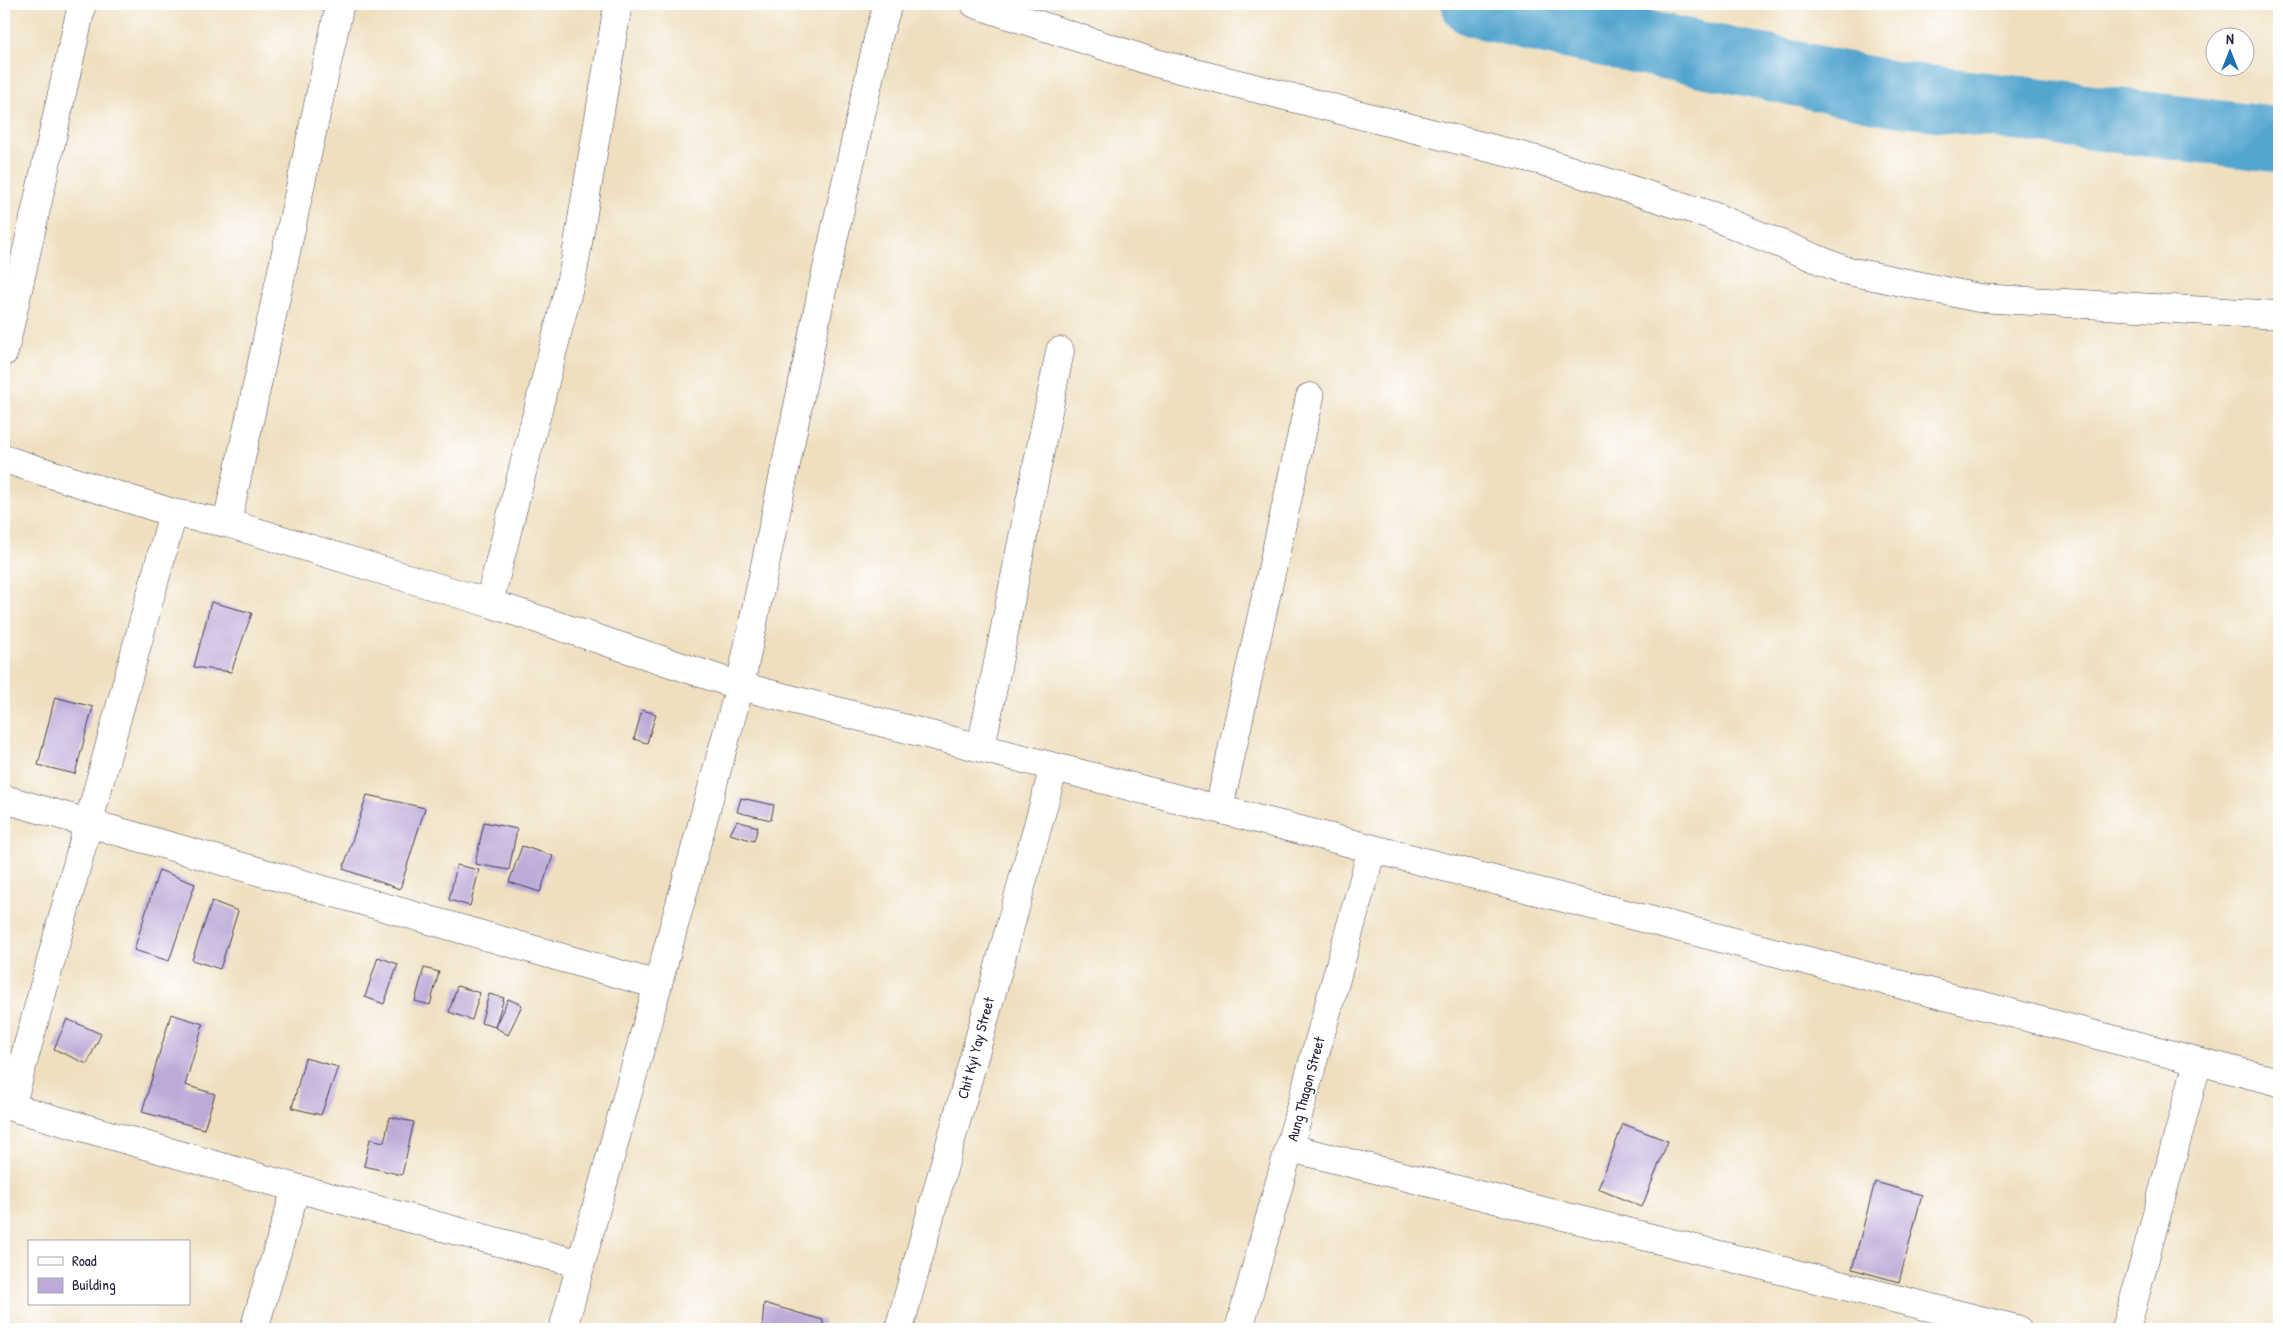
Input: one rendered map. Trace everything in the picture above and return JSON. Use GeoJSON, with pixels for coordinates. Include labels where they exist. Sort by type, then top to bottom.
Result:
{"type":"FeatureCollection","features":[{"type":"Feature","properties":{"kind":"street"},"geometry":{"type":"LineString","coordinates":[[4,352],[82,4]]}},
{"type":"Feature","properties":{"kind":"street"},"geometry":{"type":"LineString","coordinates":[[227,524],[340,4]]}},
{"type":"Feature","properties":{"kind":"street"},"geometry":{"type":"LineString","coordinates":[[489,604],[574,267],[618,4]]}},
{"type":"Feature","properties":{"kind":"street"},"geometry":{"type":"LineString","coordinates":[[563,1329],[740,686],[821,295],[877,44],[888,4]]}},
{"type":"Feature","properties":{"kind":"street"},"geometry":{"type":"LineString","coordinates":[[975,4],[1156,63],[1545,162],[1710,215],[1844,270],[1979,298],[2279,315]]}},
{"type":"Feature","properties":{"kind":"street"},"geometry":{"type":"LineString","coordinates":[[981,748],[1060,351]]}},
{"type":"Feature","properties":{"kind":"street"},"geometry":{"type":"LineString","coordinates":[[1219,810],[1310,398]]}},
{"type":"Feature","properties":{"kind":"street"},"geometry":{"type":"LineString","coordinates":[[4,460],[173,513],[227,524],[489,604],[740,686],[2279,1082]]}},
{"type":"Feature","properties":{"kind":"street"},"geometry":{"type":"LineString","coordinates":[[173,513],[7,1106],[296,1188],[581,1264]]}},
{"type":"Feature","properties":{"kind":"street","name":"Chit Kyi Yay Street"},"geometry":{"type":"LineString","coordinates":[[898,1329],[1054,767]]}},
{"type":"Feature","properties":{"kind":"street"},"geometry":{"type":"LineString","coordinates":[[4,799],[658,985]]}},
{"type":"Feature","properties":{"kind":"street","name":"Aung Thagon Street"},"geometry":{"type":"LineString","coordinates":[[1239,1329],[1372,849]]}},
{"type":"Feature","properties":{"kind":"street"},"geometry":{"type":"LineString","coordinates":[[2126,1329],[2198,1061]]}},
{"type":"Feature","properties":{"kind":"street"},"geometry":{"type":"LineString","coordinates":[[1290,1148],[2017,1329]]}},
{"type":"Feature","properties":{"kind":"street"},"geometry":{"type":"LineString","coordinates":[[254,1329],[296,1188]]}},
{"type":"Feature","properties":{"kind":"building"},"geometry":{"type":"Polygon","coordinates":[[[211,602],[252,613],[231,672],[194,667],[211,602]]]}},
{"type":"Feature","properties":{"kind":"building"},"geometry":{"type":"Polygon","coordinates":[[[55,697],[93,707],[75,774],[38,765],[55,697]]]}},
{"type":"Feature","properties":{"kind":"building"},"geometry":{"type":"Polygon","coordinates":[[[642,710],[656,714],[647,743],[634,739],[642,710]]]}},
{"type":"Feature","properties":{"kind":"building"},"geometry":{"type":"Polygon","coordinates":[[[367,795],[425,808],[400,889],[343,869],[367,795]]]}},
{"type":"Feature","properties":{"kind":"building"},"geometry":{"type":"Polygon","coordinates":[[[741,798],[774,805],[771,820],[737,812],[741,798]]]}},
{"type":"Feature","properties":{"kind":"building"},"geometry":{"type":"Polygon","coordinates":[[[737,821],[758,827],[754,841],[730,834],[737,821]]]}},
{"type":"Feature","properties":{"kind":"building"},"geometry":{"type":"Polygon","coordinates":[[[484,822],[517,829],[509,870],[475,864],[484,822]]]}},
{"type":"Feature","properties":{"kind":"building"},"geometry":{"type":"Polygon","coordinates":[[[522,846],[553,856],[540,892],[509,882],[522,846]]]}},
{"type":"Feature","properties":{"kind":"building"},"geometry":{"type":"Polygon","coordinates":[[[457,865],[479,870],[470,906],[449,900],[457,865]]]}},
{"type":"Feature","properties":{"kind":"building"},"geometry":{"type":"Polygon","coordinates":[[[159,870],[195,884],[169,961],[134,950],[159,870]]]}},
{"type":"Feature","properties":{"kind":"building"},"geometry":{"type":"Polygon","coordinates":[[[212,901],[238,911],[220,969],[192,960],[212,901]]]}},
{"type":"Feature","properties":{"kind":"building"},"geometry":{"type":"Polygon","coordinates":[[[378,957],[398,964],[384,1004],[365,997],[378,957]]]}},
{"type":"Feature","properties":{"kind":"building"},"geometry":{"type":"Polygon","coordinates":[[[424,968],[439,972],[430,1005],[415,1001],[424,968]]]}},
{"type":"Feature","properties":{"kind":"building"},"geometry":{"type":"Polygon","coordinates":[[[457,986],[480,993],[472,1020],[449,1012],[457,986]]]}},
{"type":"Feature","properties":{"kind":"building"},"geometry":{"type":"Polygon","coordinates":[[[489,994],[504,998],[495,1027],[481,1023],[489,994]]]}},
{"type":"Feature","properties":{"kind":"building"},"geometry":{"type":"Polygon","coordinates":[[[508,999],[522,1005],[508,1035],[495,1027],[508,999]]]}},
{"type":"Feature","properties":{"kind":"building"},"geometry":{"type":"Polygon","coordinates":[[[171,1014],[203,1024],[185,1085],[215,1094],[204,1129],[142,1112],[171,1014]]]}},
{"type":"Feature","properties":{"kind":"building"},"geometry":{"type":"Polygon","coordinates":[[[67,1019],[101,1034],[87,1064],[54,1049],[67,1019]]]}},
{"type":"Feature","properties":{"kind":"building"},"geometry":{"type":"Polygon","coordinates":[[[305,1058],[338,1067],[321,1115],[292,1108],[305,1058]]]}},
{"type":"Feature","properties":{"kind":"building"},"geometry":{"type":"Polygon","coordinates":[[[390,1117],[414,1122],[402,1175],[364,1166],[370,1139],[384,1142],[390,1117]]]}},
{"type":"Feature","properties":{"kind":"building"},"geometry":{"type":"Polygon","coordinates":[[[1623,1124],[1668,1141],[1642,1207],[1598,1189],[1623,1124]]]}},
{"type":"Feature","properties":{"kind":"building"},"geometry":{"type":"Polygon","coordinates":[[[1875,1182],[1922,1195],[1899,1282],[1852,1269],[1875,1182]]]}},
{"type":"Feature","properties":{"kind":"building"},"geometry":{"type":"Polygon","coordinates":[[[764,1303],[823,1320],[823,1329],[762,1329],[764,1303]]]}},
{"type":"Feature","properties":{"kind":"waterway"},"geometry":{"type":"LineString","coordinates":[[1474,4],[1549,23],[1890,93],[2279,140]]}}]}
